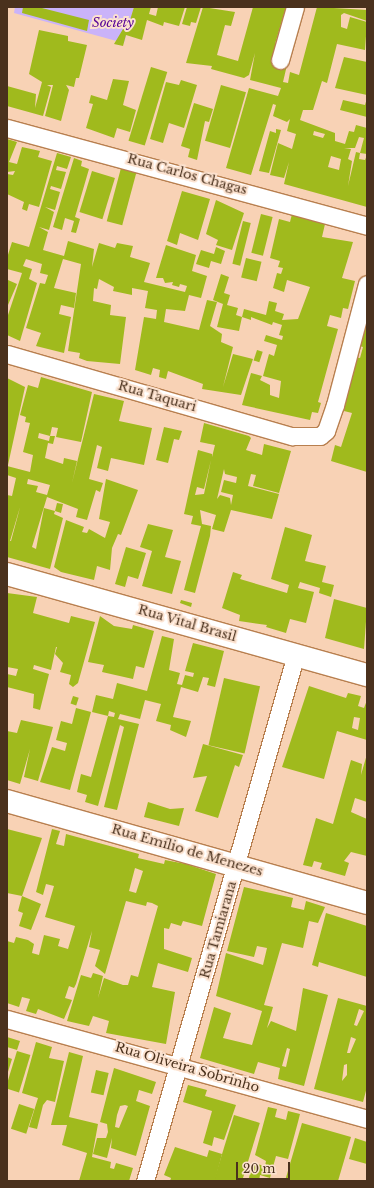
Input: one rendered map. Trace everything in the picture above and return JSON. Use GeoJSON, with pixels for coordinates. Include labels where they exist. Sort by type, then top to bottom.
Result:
{"type":"FeatureCollection","features":[{"type":"Feature","properties":{"kind":"street"},"geometry":{"type":"LineString","coordinates":[[280,60],[295,7]]}},
{"type":"Feature","properties":{"kind":"street","name":"Rua Carlos Chagas"},"geometry":{"type":"LineString","coordinates":[[7,128],[367,226]]}},
{"type":"Feature","properties":{"kind":"street","name":"Rua Taquari"},"geometry":{"type":"LineString","coordinates":[[7,354],[307,438],[326,431],[367,284]]}},
{"type":"Feature","properties":{"kind":"street","name":"Rua Vital Brasil"},"geometry":{"type":"LineString","coordinates":[[7,574],[367,675]]}},
{"type":"Feature","properties":{"kind":"street","name":"Rua Tamiarana"},"geometry":{"type":"LineString","coordinates":[[145,1181],[238,865],[296,654]]}},
{"type":"Feature","properties":{"kind":"street","name":"Rua Emílio de Menezes"},"geometry":{"type":"LineString","coordinates":[[7,801],[238,865],[367,903]]}},
{"type":"Feature","properties":{"kind":"street","name":"Rua Oliveira Sobrinho"},"geometry":{"type":"LineString","coordinates":[[7,1019],[367,1119]]}},
{"type":"Feature","properties":{"kind":"green space","name":"Society"},"geometry":{"type":"Polygon","coordinates":[[[15,7],[134,7],[124,43],[14,13],[15,7]]]}},
{"type":"Feature","properties":{"kind":"building"},"geometry":{"type":"Polygon","coordinates":[[[23,7],[38,7],[89,20],[87,31],[22,13],[23,7]]]}},
{"type":"Feature","properties":{"kind":"building"},"geometry":{"type":"Polygon","coordinates":[[[134,7],[151,7],[149,14],[156,16],[158,7],[185,7],[179,26],[164,22],[163,26],[147,20],[142,40],[126,35],[123,46],[114,44],[123,29],[127,30],[134,7]]]}},
{"type":"Feature","properties":{"kind":"building"},"geometry":{"type":"Polygon","coordinates":[[[187,7],[201,7],[196,23],[191,22],[190,26],[182,24],[187,7]]]}},
{"type":"Feature","properties":{"kind":"building"},"geometry":{"type":"Polygon","coordinates":[[[203,7],[235,12],[231,26],[225,25],[217,55],[238,61],[253,7],[286,7],[275,44],[279,45],[274,62],[287,65],[283,82],[288,83],[290,72],[299,75],[317,7],[367,10],[367,21],[344,13],[341,15],[341,27],[347,29],[350,17],[367,22],[365,50],[337,44],[327,83],[322,81],[313,110],[303,110],[300,120],[335,133],[335,141],[345,144],[349,131],[354,132],[356,125],[367,128],[367,154],[360,153],[359,159],[365,160],[367,155],[367,207],[284,184],[289,162],[284,178],[270,175],[278,143],[292,149],[296,134],[287,131],[290,119],[287,122],[273,116],[276,105],[273,104],[251,175],[226,168],[249,88],[278,96],[281,88],[250,80],[255,53],[249,75],[244,78],[211,69],[212,66],[186,63],[203,7]],[[314,131],[313,135],[323,138],[325,134],[314,131]],[[359,137],[355,148],[344,148],[351,149],[348,159],[352,161],[348,186],[356,152],[360,153],[364,138],[359,137]],[[331,156],[328,167],[339,170],[341,159],[331,156]]]}},
{"type":"Feature","properties":{"kind":"building"},"geometry":{"type":"Polygon","coordinates":[[[39,30],[68,36],[68,41],[87,45],[79,78],[76,78],[74,87],[66,85],[69,90],[61,121],[45,116],[53,85],[47,85],[51,87],[43,116],[7,106],[7,86],[36,94],[35,108],[42,82],[29,74],[39,30]]]}},
{"type":"Feature","properties":{"kind":"building"},"geometry":{"type":"Polygon","coordinates":[[[344,57],[367,62],[367,95],[335,88],[344,57]]]}},
{"type":"Feature","properties":{"kind":"building"},"geometry":{"type":"Polygon","coordinates":[[[151,67],[167,72],[145,146],[128,141],[151,67]]]}},
{"type":"Feature","properties":{"kind":"building"},"geometry":{"type":"Polygon","coordinates":[[[113,79],[129,81],[123,105],[136,110],[130,132],[117,128],[114,138],[86,128],[93,104],[89,103],[91,95],[107,100],[113,79]]]}},
{"type":"Feature","properties":{"kind":"building"},"geometry":{"type":"Polygon","coordinates":[[[181,80],[197,85],[184,128],[169,123],[163,143],[150,139],[166,82],[179,85],[181,80]]]}},
{"type":"Feature","properties":{"kind":"building"},"geometry":{"type":"Polygon","coordinates":[[[221,85],[246,92],[230,148],[205,141],[221,85]]]}},
{"type":"Feature","properties":{"kind":"building"},"geometry":{"type":"Polygon","coordinates":[[[367,98],[367,117],[340,110],[343,100],[365,105],[367,98]]]}},
{"type":"Feature","properties":{"kind":"building"},"geometry":{"type":"Polygon","coordinates":[[[194,103],[213,109],[209,122],[205,121],[197,160],[188,157],[190,149],[181,146],[194,103]]]}},
{"type":"Feature","properties":{"kind":"building"},"geometry":{"type":"Polygon","coordinates":[[[276,129],[281,130],[269,173],[259,171],[270,131],[276,133],[276,129]]]}},
{"type":"Feature","properties":{"kind":"building"},"geometry":{"type":"Polygon","coordinates":[[[7,139],[17,142],[9,162],[17,164],[22,147],[40,151],[38,157],[52,161],[39,207],[29,204],[27,211],[22,209],[24,202],[7,194],[7,174],[13,175],[15,171],[7,172],[7,139]]]}},
{"type":"Feature","properties":{"kind":"building"},"geometry":{"type":"Polygon","coordinates":[[[57,153],[71,157],[67,169],[57,166],[56,170],[66,172],[61,189],[51,186],[50,189],[60,192],[55,210],[45,207],[54,212],[49,230],[39,227],[48,232],[43,250],[64,256],[68,241],[94,249],[92,267],[99,243],[115,248],[117,243],[133,246],[130,257],[150,263],[144,282],[185,292],[187,286],[180,284],[179,287],[172,285],[173,282],[165,283],[163,278],[156,278],[166,245],[196,255],[192,271],[207,276],[201,298],[189,295],[185,311],[166,309],[164,322],[199,330],[207,300],[217,302],[210,326],[222,334],[221,342],[233,347],[223,387],[233,354],[253,359],[241,395],[202,389],[203,384],[168,371],[166,379],[159,377],[160,370],[153,368],[151,375],[135,370],[144,317],[156,319],[157,310],[145,308],[148,291],[132,288],[132,295],[113,291],[114,287],[99,279],[97,289],[94,288],[93,301],[111,305],[110,315],[126,317],[120,364],[87,361],[79,358],[80,353],[68,351],[81,264],[63,259],[54,288],[76,293],[74,308],[61,305],[59,314],[71,317],[64,353],[36,346],[41,333],[26,328],[40,283],[45,284],[48,275],[40,273],[42,264],[26,259],[23,266],[32,269],[29,279],[37,283],[20,341],[7,335],[7,318],[22,273],[7,269],[7,258],[12,242],[29,247],[57,153]]]}},
{"type":"Feature","properties":{"kind":"building"},"geometry":{"type":"Polygon","coordinates":[[[74,158],[82,161],[81,166],[89,169],[75,217],[80,219],[76,233],[71,232],[74,221],[65,218],[62,230],[53,227],[74,158]]]}},
{"type":"Feature","properties":{"kind":"building"},"geometry":{"type":"Polygon","coordinates":[[[121,168],[136,172],[122,225],[107,221],[121,168]]]}},
{"type":"Feature","properties":{"kind":"building"},"geometry":{"type":"Polygon","coordinates":[[[92,171],[115,178],[102,219],[79,212],[92,171]]]}},
{"type":"Feature","properties":{"kind":"building"},"geometry":{"type":"Polygon","coordinates":[[[182,191],[210,199],[198,240],[180,233],[177,245],[167,241],[182,191]]]}},
{"type":"Feature","properties":{"kind":"building"},"geometry":{"type":"Polygon","coordinates":[[[216,200],[244,213],[232,250],[216,245],[218,240],[206,234],[216,200]]]}},
{"type":"Feature","properties":{"kind":"building"},"geometry":{"type":"Polygon","coordinates":[[[261,214],[273,217],[263,256],[251,253],[261,214]]]}},
{"type":"Feature","properties":{"kind":"building"},"geometry":{"type":"Polygon","coordinates":[[[292,214],[325,224],[322,237],[353,242],[342,278],[355,281],[348,309],[343,308],[341,318],[330,315],[327,326],[338,329],[318,402],[321,403],[318,413],[312,412],[310,420],[242,405],[251,373],[262,376],[260,380],[270,385],[270,395],[279,398],[281,381],[263,376],[269,354],[274,356],[277,345],[264,341],[266,335],[282,340],[283,336],[279,335],[282,325],[273,322],[272,325],[251,317],[251,320],[242,317],[244,309],[266,315],[269,301],[277,303],[275,311],[284,314],[282,320],[298,319],[310,287],[287,280],[284,292],[273,288],[277,273],[281,274],[283,268],[278,267],[280,261],[270,258],[279,219],[290,222],[292,214]]]}},
{"type":"Feature","properties":{"kind":"building"},"geometry":{"type":"Polygon","coordinates":[[[243,221],[251,223],[240,266],[232,264],[243,221]]]}},
{"type":"Feature","properties":{"kind":"building"},"geometry":{"type":"Polygon","coordinates":[[[216,247],[225,251],[221,264],[211,261],[209,268],[196,264],[201,250],[214,254],[216,247]]]}},
{"type":"Feature","properties":{"kind":"building"},"geometry":{"type":"Polygon","coordinates":[[[246,258],[262,262],[257,281],[241,277],[246,258]]]}},
{"type":"Feature","properties":{"kind":"building"},"geometry":{"type":"Polygon","coordinates":[[[7,274],[8,280],[17,284],[8,305],[7,274]]]}},
{"type":"Feature","properties":{"kind":"building"},"geometry":{"type":"Polygon","coordinates":[[[221,274],[229,277],[224,293],[230,295],[227,305],[238,308],[236,315],[242,317],[239,331],[217,327],[223,304],[213,300],[221,274]]]}},
{"type":"Feature","properties":{"kind":"building"},"geometry":{"type":"Polygon","coordinates":[[[367,317],[367,472],[331,461],[335,445],[341,447],[352,413],[344,411],[355,357],[360,358],[363,347],[359,346],[367,317]]]}},
{"type":"Feature","properties":{"kind":"building"},"geometry":{"type":"Polygon","coordinates":[[[257,350],[263,352],[259,362],[254,360],[257,350]]]}},
{"type":"Feature","properties":{"kind":"building"},"geometry":{"type":"Polygon","coordinates":[[[41,377],[92,392],[81,442],[56,437],[58,428],[52,427],[50,436],[55,436],[53,444],[48,443],[45,458],[63,464],[64,458],[77,461],[72,483],[94,394],[124,401],[119,421],[152,428],[144,465],[111,458],[108,471],[97,468],[102,447],[97,445],[89,479],[103,483],[100,492],[96,490],[87,520],[76,517],[78,509],[47,497],[32,547],[36,549],[44,508],[55,511],[54,514],[63,518],[50,569],[7,557],[7,495],[12,496],[16,478],[7,475],[7,466],[30,472],[33,455],[23,452],[30,423],[25,422],[26,417],[20,415],[28,385],[38,388],[41,377]],[[39,433],[38,438],[49,441],[50,436],[39,433]],[[28,479],[27,484],[38,486],[36,492],[47,495],[50,485],[28,479]],[[20,507],[10,541],[11,541],[20,507]]]}},
{"type":"Feature","properties":{"kind":"building"},"geometry":{"type":"Polygon","coordinates":[[[7,378],[25,387],[8,465],[7,465],[7,378]]]}},
{"type":"Feature","properties":{"kind":"building"},"geometry":{"type":"Polygon","coordinates":[[[204,423],[249,436],[251,438],[246,450],[262,455],[264,444],[291,451],[279,493],[253,486],[256,475],[251,474],[248,486],[279,494],[272,519],[231,510],[224,532],[212,529],[216,515],[200,510],[202,524],[211,526],[210,536],[195,593],[184,590],[201,526],[191,524],[193,516],[184,514],[198,450],[212,454],[212,457],[215,445],[200,442],[204,423]],[[211,460],[204,489],[197,487],[195,495],[204,494],[211,460]],[[224,469],[217,499],[220,495],[230,498],[231,505],[233,495],[221,492],[224,480],[236,483],[237,477],[225,474],[224,469]]]}},
{"type":"Feature","properties":{"kind":"building"},"geometry":{"type":"Polygon","coordinates":[[[164,427],[182,431],[179,440],[174,439],[168,463],[156,460],[164,427]]]}},
{"type":"Feature","properties":{"kind":"building"},"geometry":{"type":"Polygon","coordinates":[[[106,479],[138,490],[121,535],[118,534],[112,548],[110,570],[97,566],[94,580],[61,572],[54,567],[66,520],[84,527],[82,532],[87,533],[89,529],[105,538],[110,522],[99,519],[106,479]]]}},
{"type":"Feature","properties":{"kind":"building"},"geometry":{"type":"Polygon","coordinates":[[[57,503],[63,504],[61,513],[55,511],[57,503]]]}},
{"type":"Feature","properties":{"kind":"building"},"geometry":{"type":"Polygon","coordinates":[[[148,524],[173,530],[165,557],[181,561],[172,594],[142,586],[152,551],[140,547],[148,524]]]}},
{"type":"Feature","properties":{"kind":"building"},"geometry":{"type":"Polygon","coordinates":[[[285,527],[312,535],[305,561],[326,566],[322,582],[334,585],[331,597],[319,593],[320,588],[300,582],[298,588],[314,592],[306,623],[290,619],[286,633],[266,627],[267,625],[239,621],[240,615],[222,608],[233,572],[242,575],[240,579],[287,593],[289,585],[271,579],[285,527]]]}},
{"type":"Feature","properties":{"kind":"building"},"geometry":{"type":"Polygon","coordinates":[[[126,547],[146,553],[138,579],[128,576],[125,587],[115,584],[126,547]]]}},
{"type":"Feature","properties":{"kind":"building"},"geometry":{"type":"Polygon","coordinates":[[[7,593],[37,597],[33,613],[69,623],[71,616],[95,622],[78,683],[73,687],[69,684],[71,675],[60,672],[63,663],[55,654],[57,647],[56,647],[51,670],[34,665],[33,669],[49,674],[40,710],[33,708],[34,694],[7,687],[7,674],[16,676],[18,669],[7,667],[7,593]]]}},
{"type":"Feature","properties":{"kind":"building"},"geometry":{"type":"Polygon","coordinates":[[[334,599],[367,608],[364,649],[325,638],[334,599]]]}},
{"type":"Feature","properties":{"kind":"building"},"geometry":{"type":"Polygon","coordinates":[[[181,600],[192,603],[191,607],[180,603],[181,600]]]}},
{"type":"Feature","properties":{"kind":"building"},"geometry":{"type":"Polygon","coordinates":[[[100,616],[114,626],[132,629],[133,625],[154,631],[144,668],[136,666],[133,679],[102,672],[104,665],[88,662],[100,616]]]}},
{"type":"Feature","properties":{"kind":"building"},"geometry":{"type":"Polygon","coordinates":[[[162,636],[174,639],[169,670],[180,673],[177,684],[182,685],[185,675],[193,677],[194,673],[185,671],[193,643],[224,651],[215,687],[207,685],[209,678],[203,677],[198,692],[181,687],[173,717],[191,721],[186,737],[170,730],[171,725],[156,721],[161,704],[145,700],[140,719],[120,714],[118,719],[139,724],[117,810],[104,807],[124,727],[120,725],[98,806],[85,802],[87,795],[77,792],[81,774],[91,777],[108,716],[92,712],[96,695],[113,699],[117,683],[147,691],[162,636]],[[109,711],[108,716],[114,717],[115,713],[109,711]]]}},
{"type":"Feature","properties":{"kind":"building"},"geometry":{"type":"Polygon","coordinates":[[[224,678],[260,686],[245,754],[208,745],[224,678]]]}},
{"type":"Feature","properties":{"kind":"building"},"geometry":{"type":"Polygon","coordinates":[[[309,686],[346,698],[348,693],[361,696],[358,706],[364,708],[367,700],[367,740],[337,731],[324,779],[282,767],[309,686]],[[354,717],[352,728],[358,730],[360,718],[354,717]]]}},
{"type":"Feature","properties":{"kind":"building"},"geometry":{"type":"Polygon","coordinates":[[[73,696],[79,698],[76,705],[71,704],[73,696]]]}},
{"type":"Feature","properties":{"kind":"building"},"geometry":{"type":"Polygon","coordinates":[[[76,708],[91,712],[70,790],[40,782],[52,747],[65,751],[67,743],[56,740],[61,721],[72,724],[76,708]]]}},
{"type":"Feature","properties":{"kind":"building"},"geometry":{"type":"Polygon","coordinates":[[[21,720],[53,727],[38,781],[24,777],[30,749],[20,784],[7,780],[7,731],[17,733],[21,720]]]}},
{"type":"Feature","properties":{"kind":"building"},"geometry":{"type":"Polygon","coordinates":[[[203,744],[243,755],[239,767],[235,765],[218,818],[195,811],[207,776],[193,778],[203,744]]]}},
{"type":"Feature","properties":{"kind":"building"},"geometry":{"type":"Polygon","coordinates":[[[367,754],[367,802],[355,798],[351,812],[367,819],[367,856],[351,852],[344,861],[349,863],[345,876],[320,869],[322,863],[314,861],[312,867],[303,865],[316,818],[333,824],[351,760],[362,764],[361,775],[367,754]]]}},
{"type":"Feature","properties":{"kind":"building"},"geometry":{"type":"Polygon","coordinates":[[[148,802],[170,809],[184,808],[179,826],[144,817],[148,802]]]}},
{"type":"Feature","properties":{"kind":"building"},"geometry":{"type":"Polygon","coordinates":[[[7,829],[42,838],[22,896],[7,893],[7,829]]]}},
{"type":"Feature","properties":{"kind":"building"},"geometry":{"type":"Polygon","coordinates":[[[52,829],[60,831],[56,844],[64,846],[66,834],[139,854],[138,858],[164,864],[165,860],[186,864],[216,874],[202,926],[183,921],[181,926],[171,923],[169,929],[164,928],[164,949],[192,958],[188,972],[158,963],[152,987],[175,992],[166,1044],[106,1033],[109,1021],[93,1016],[89,1026],[67,1021],[81,975],[91,978],[93,973],[103,976],[98,998],[104,978],[123,985],[128,985],[131,975],[138,977],[158,906],[152,903],[147,902],[146,906],[126,901],[105,974],[95,966],[100,950],[89,947],[92,931],[76,984],[74,988],[69,986],[65,998],[72,1000],[64,1019],[38,1009],[36,1014],[26,1011],[30,999],[22,997],[19,1007],[7,1003],[7,941],[14,943],[16,937],[28,940],[34,944],[32,953],[39,955],[44,935],[60,939],[58,946],[68,949],[75,926],[45,917],[54,886],[46,884],[43,895],[36,892],[52,829]],[[135,868],[129,891],[136,893],[143,871],[135,868]]]}},
{"type":"Feature","properties":{"kind":"building"},"geometry":{"type":"Polygon","coordinates":[[[244,887],[293,898],[291,907],[304,910],[306,901],[325,907],[318,923],[309,921],[303,948],[282,943],[264,1005],[273,1007],[267,1028],[271,1021],[296,1031],[303,988],[328,995],[304,1086],[278,1079],[280,1068],[258,1062],[254,1074],[200,1058],[214,1007],[231,1013],[223,1038],[252,1045],[262,1011],[216,996],[226,953],[263,965],[267,948],[257,946],[254,957],[227,951],[244,887]],[[287,1048],[282,1066],[286,1067],[290,1049],[287,1048]]]}},
{"type":"Feature","properties":{"kind":"building"},"geometry":{"type":"Polygon","coordinates":[[[22,896],[41,904],[31,930],[19,926],[23,913],[18,911],[22,896]]]}},
{"type":"Feature","properties":{"kind":"building"},"geometry":{"type":"Polygon","coordinates":[[[326,913],[367,926],[367,977],[319,962],[318,967],[312,965],[326,913]]]}},
{"type":"Feature","properties":{"kind":"building"},"geometry":{"type":"Polygon","coordinates":[[[338,998],[367,1006],[367,1087],[363,1102],[314,1089],[338,998]],[[359,1009],[354,1025],[357,1026],[364,1011],[359,1009]],[[351,1037],[347,1053],[350,1053],[356,1039],[351,1037]],[[347,1064],[344,1065],[342,1081],[347,1075],[347,1064]]]}},
{"type":"Feature","properties":{"kind":"building"},"geometry":{"type":"Polygon","coordinates":[[[7,1037],[20,1041],[17,1050],[7,1047],[7,1037]]]}},
{"type":"Feature","properties":{"kind":"building"},"geometry":{"type":"Polygon","coordinates":[[[36,1042],[52,1047],[49,1058],[64,1061],[55,1102],[47,1100],[43,1105],[37,1129],[29,1127],[38,1098],[22,1093],[36,1042]]]}},
{"type":"Feature","properties":{"kind":"building"},"geometry":{"type":"Polygon","coordinates":[[[17,1051],[30,1055],[19,1092],[7,1089],[7,1084],[17,1051]]]}},
{"type":"Feature","properties":{"kind":"building"},"geometry":{"type":"Polygon","coordinates":[[[69,1052],[83,1056],[69,1117],[98,1124],[92,1157],[111,1162],[110,1168],[114,1169],[116,1163],[133,1168],[129,1181],[79,1181],[87,1153],[62,1145],[67,1125],[51,1125],[69,1052]]]}},
{"type":"Feature","properties":{"kind":"building"},"geometry":{"type":"Polygon","coordinates":[[[7,1057],[12,1059],[7,1075],[7,1057]]]}},
{"type":"Feature","properties":{"kind":"building"},"geometry":{"type":"Polygon","coordinates":[[[114,1068],[156,1082],[152,1094],[139,1090],[136,1101],[150,1106],[136,1156],[111,1148],[112,1138],[107,1158],[93,1154],[97,1138],[106,1138],[108,1132],[107,1124],[100,1122],[114,1068]],[[120,1106],[115,1127],[119,1128],[128,1106],[120,1106]]]}},
{"type":"Feature","properties":{"kind":"building"},"geometry":{"type":"Polygon","coordinates":[[[96,1070],[109,1073],[103,1095],[91,1092],[96,1070]]]}},
{"type":"Feature","properties":{"kind":"building"},"geometry":{"type":"Polygon","coordinates":[[[188,1085],[207,1090],[205,1096],[236,1105],[224,1140],[214,1137],[212,1146],[203,1143],[212,1111],[183,1102],[188,1085]]]}},
{"type":"Feature","properties":{"kind":"building"},"geometry":{"type":"Polygon","coordinates":[[[19,1104],[34,1109],[26,1134],[11,1129],[19,1104]]]}},
{"type":"Feature","properties":{"kind":"building"},"geometry":{"type":"Polygon","coordinates":[[[268,1107],[277,1109],[275,1117],[286,1120],[288,1111],[300,1114],[288,1159],[276,1156],[270,1178],[260,1175],[259,1181],[248,1181],[253,1163],[265,1166],[266,1161],[255,1155],[268,1107]]]}},
{"type":"Feature","properties":{"kind":"building"},"geometry":{"type":"Polygon","coordinates":[[[234,1115],[260,1123],[242,1181],[214,1180],[234,1115]]]}},
{"type":"Feature","properties":{"kind":"building"},"geometry":{"type":"Polygon","coordinates":[[[302,1123],[351,1137],[338,1181],[285,1181],[302,1123]]]}},
{"type":"Feature","properties":{"kind":"building"},"geometry":{"type":"Polygon","coordinates":[[[355,1138],[367,1142],[367,1164],[349,1159],[355,1138]]]}},
{"type":"Feature","properties":{"kind":"building"},"geometry":{"type":"Polygon","coordinates":[[[175,1147],[207,1157],[209,1150],[222,1154],[215,1180],[170,1181],[171,1178],[164,1175],[175,1147]]]}}]}
